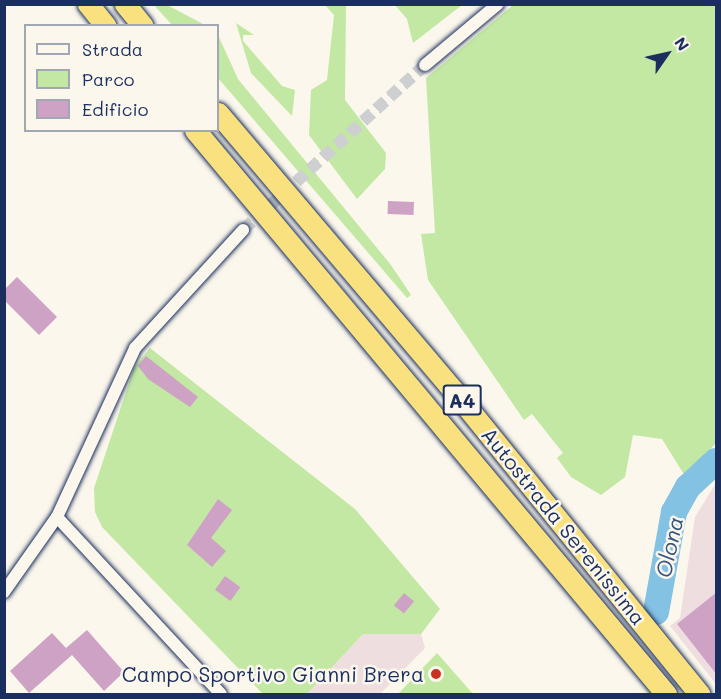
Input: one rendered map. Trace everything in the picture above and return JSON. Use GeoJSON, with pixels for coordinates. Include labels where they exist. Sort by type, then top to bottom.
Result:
{"type":"FeatureCollection","features":[{"type":"Feature","properties":{"kind":"highway"},"geometry":{"type":"LineString","coordinates":[[88,4],[104,24]]}},
{"type":"Feature","properties":{"kind":"highway"},"geometry":{"type":"LineString","coordinates":[[125,4],[141,24]]}},
{"type":"Feature","properties":{"kind":"highway","name":"Autostrada Serenissima"},"geometry":{"type":"LineString","coordinates":[[219,114],[454,391],[699,694]]}},
{"type":"Feature","properties":{"kind":"highway","name":"Autostrada Serenissima"},"geometry":{"type":"LineString","coordinates":[[197,132],[666,694]]}},
{"type":"Feature","properties":{"kind":"street"},"geometry":{"type":"LineString","coordinates":[[425,65],[498,4]]}},
{"type":"Feature","properties":{"kind":"street"},"geometry":{"type":"LineString","coordinates":[[4,592],[57,517],[135,348],[243,230]]}},
{"type":"Feature","properties":{"kind":"street"},"geometry":{"type":"LineString","coordinates":[[57,517],[221,694]]}},
{"type":"Feature","properties":{"kind":"shaded area"},"geometry":{"type":"Polygon","coordinates":[[[716,483],[716,684],[670,626],[680,618],[695,517],[716,483]]]}},
{"type":"Feature","properties":{"kind":"shaded area"},"geometry":{"type":"Polygon","coordinates":[[[363,634],[421,634],[425,648],[380,694],[307,694],[363,634]]]}},
{"type":"Feature","properties":{"kind":"green space"},"geometry":{"type":"Polygon","coordinates":[[[154,5],[167,5],[203,24],[171,24],[154,5]]]}},
{"type":"Feature","properties":{"kind":"green space"},"geometry":{"type":"Polygon","coordinates":[[[325,5],[346,5],[345,100],[386,153],[385,169],[357,199],[309,135],[311,90],[327,80],[334,15],[325,5]]]}},
{"type":"Feature","properties":{"kind":"green space"},"geometry":{"type":"Polygon","coordinates":[[[395,5],[462,5],[413,43],[407,19],[395,5]]]}},
{"type":"Feature","properties":{"kind":"green space"},"geometry":{"type":"Polygon","coordinates":[[[513,5],[716,5],[716,443],[685,476],[662,439],[633,435],[625,477],[601,495],[571,477],[557,458],[563,453],[532,414],[524,420],[428,280],[421,234],[435,233],[426,78],[513,5]]]}},
{"type":"Feature","properties":{"kind":"green space"},"geometry":{"type":"Polygon","coordinates":[[[236,23],[254,35],[243,35],[243,41],[282,86],[295,90],[292,116],[251,73],[236,23]]]}},
{"type":"Feature","properties":{"kind":"green space"},"geometry":{"type":"Polygon","coordinates":[[[219,37],[238,79],[391,265],[411,295],[407,298],[219,79],[219,37]]]}},
{"type":"Feature","properties":{"kind":"green space"},"geometry":{"type":"Polygon","coordinates":[[[150,348],[355,509],[440,609],[421,634],[363,634],[307,694],[263,694],[102,527],[95,512],[94,488],[134,368],[150,348]]]}},
{"type":"Feature","properties":{"kind":"green space","name":"Campo Sportivo Gianni Brera"},"geometry":{"type":"Polygon","coordinates":[[[437,653],[473,694],[398,694],[437,653]]]}},
{"type":"Feature","properties":{"kind":"building"},"geometry":{"type":"Polygon","coordinates":[[[388,201],[414,202],[414,215],[388,214],[388,201]]]}},
{"type":"Feature","properties":{"kind":"building"},"geometry":{"type":"Polygon","coordinates":[[[17,277],[57,317],[39,335],[4,300],[4,290],[17,277]]]}},
{"type":"Feature","properties":{"kind":"building"},"geometry":{"type":"Polygon","coordinates":[[[146,356],[198,397],[190,407],[148,379],[138,366],[146,356]]]}},
{"type":"Feature","properties":{"kind":"building"},"geometry":{"type":"Polygon","coordinates":[[[218,499],[232,510],[211,538],[226,551],[212,567],[187,545],[218,499]]]}},
{"type":"Feature","properties":{"kind":"building"},"geometry":{"type":"Polygon","coordinates":[[[225,576],[240,587],[230,601],[215,590],[225,576]]]}},
{"type":"Feature","properties":{"kind":"building"},"geometry":{"type":"Polygon","coordinates":[[[717,592],[717,675],[677,624],[717,592]]]}},
{"type":"Feature","properties":{"kind":"building"},"geometry":{"type":"Polygon","coordinates":[[[404,593],[414,601],[404,614],[394,605],[404,593]]]}},
{"type":"Feature","properties":{"kind":"building"},"geometry":{"type":"Polygon","coordinates":[[[87,630],[124,672],[104,691],[72,655],[29,693],[10,671],[52,633],[66,648],[87,630]]]}},
{"type":"Feature","properties":{"kind":"waterway","name":"Olona"},"geometry":{"type":"LineString","coordinates":[[656,612],[674,512],[688,487],[716,461]]}},
{"type":"Feature","properties":{"kind":"tunnel"},"geometry":{"type":"LineString","coordinates":[[243,230],[425,65]]}},
{"type":"Feature","properties":{"kind":"place","name":"Campo Sportivo Gianni Brera"},"geometry":{"type":"Point","coordinates":[436,674]}}]}
